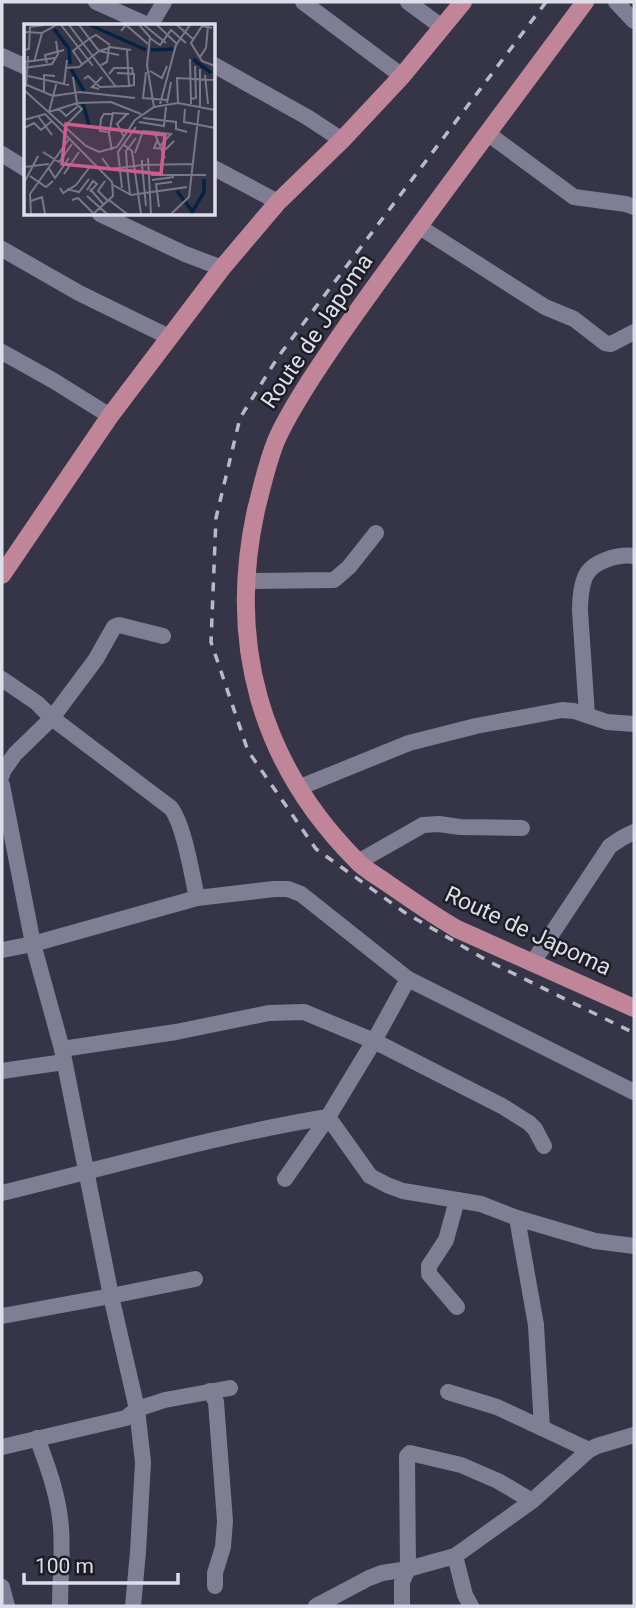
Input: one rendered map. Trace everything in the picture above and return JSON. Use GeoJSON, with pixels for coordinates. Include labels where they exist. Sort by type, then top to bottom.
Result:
{"type":"FeatureCollection","features":[{"type":"Feature","properties":{"kind":"main road"},"geometry":{"type":"LineString","coordinates":[[4,568],[110,416],[222,268],[278,202],[342,140],[401,76],[463,2]]}},
{"type":"Feature","properties":{"kind":"main road","name":"Route de Japoma"},"geometry":{"type":"LineString","coordinates":[[585,2],[418,226],[292,409],[266,468],[251,536],[246,581],[247,644],[258,696],[273,741],[298,788],[319,818],[358,862],[457,929],[634,1008]]}},
{"type":"Feature","properties":{"kind":"street"},"geometry":{"type":"LineString","coordinates":[[96,2],[146,24]]}},
{"type":"Feature","properties":{"kind":"street"},"geometry":{"type":"LineString","coordinates":[[151,24],[164,2]]}},
{"type":"Feature","properties":{"kind":"street"},"geometry":{"type":"LineString","coordinates":[[303,2],[401,76]]}},
{"type":"Feature","properties":{"kind":"street"},"geometry":{"type":"LineString","coordinates":[[408,2],[442,27]]}},
{"type":"Feature","properties":{"kind":"street"},"geometry":{"type":"LineString","coordinates":[[616,2],[634,21]]}},
{"type":"Feature","properties":{"kind":"street"},"geometry":{"type":"LineString","coordinates":[[2,56],[24,66]]}},
{"type":"Feature","properties":{"kind":"street"},"geometry":{"type":"LineString","coordinates":[[215,66],[307,117],[342,140]]}},
{"type":"Feature","properties":{"kind":"street"},"geometry":{"type":"LineString","coordinates":[[487,133],[574,197],[634,207]]}},
{"type":"Feature","properties":{"kind":"street"},"geometry":{"type":"LineString","coordinates":[[2,154],[24,168]]}},
{"type":"Feature","properties":{"kind":"street"},"geometry":{"type":"LineString","coordinates":[[215,169],[278,202]]}},
{"type":"Feature","properties":{"kind":"street"},"geometry":{"type":"LineString","coordinates":[[102,215],[185,254],[222,268]]}},
{"type":"Feature","properties":{"kind":"street"},"geometry":{"type":"LineString","coordinates":[[418,226],[545,307],[574,319],[605,343],[611,344],[634,332]]}},
{"type":"Feature","properties":{"kind":"street"},"geometry":{"type":"LineString","coordinates":[[2,248],[79,293],[169,337]]}},
{"type":"Feature","properties":{"kind":"street"},"geometry":{"type":"LineString","coordinates":[[2,352],[110,416]]}},
{"type":"Feature","properties":{"kind":"street"},"geometry":{"type":"LineString","coordinates":[[246,581],[334,580],[349,567],[376,533]]}},
{"type":"Feature","properties":{"kind":"street"},"geometry":{"type":"LineString","coordinates":[[587,715],[580,611],[585,577],[596,565],[615,557],[634,556]]}},
{"type":"Feature","properties":{"kind":"street"},"geometry":{"type":"LineString","coordinates":[[2,775],[15,754],[52,718],[96,659],[114,627],[119,625],[163,636]]}},
{"type":"Feature","properties":{"kind":"street"},"geometry":{"type":"LineString","coordinates":[[2,679],[37,703],[52,718],[171,808],[176,814],[197,898]]}},
{"type":"Feature","properties":{"kind":"street"},"geometry":{"type":"LineString","coordinates":[[298,788],[410,744],[562,710],[574,711],[607,722],[634,724]]}},
{"type":"Feature","properties":{"kind":"street"},"geometry":{"type":"LineString","coordinates":[[2,785],[33,944],[63,1056],[111,1296],[137,1409],[143,1475],[133,1606]]}},
{"type":"Feature","properties":{"kind":"street"},"geometry":{"type":"LineString","coordinates":[[358,862],[423,825],[522,828]]}},
{"type":"Feature","properties":{"kind":"street"},"geometry":{"type":"LineString","coordinates":[[533,962],[610,846],[634,832]]}},
{"type":"Feature","properties":{"kind":"street"},"geometry":{"type":"LineString","coordinates":[[2,950],[33,944],[197,898],[288,889],[301,894],[408,979],[634,1092]]}},
{"type":"Feature","properties":{"kind":"street"},"geometry":{"type":"LineString","coordinates":[[285,1179],[374,1041],[408,979]]}},
{"type":"Feature","properties":{"kind":"street"},"geometry":{"type":"LineString","coordinates":[[2,1071],[176,1032],[281,1012],[304,1012],[374,1041],[518,1115],[535,1129],[544,1146]]}},
{"type":"Feature","properties":{"kind":"street"},"geometry":{"type":"LineString","coordinates":[[2,1193],[240,1134],[327,1117]]}},
{"type":"Feature","properties":{"kind":"street"},"geometry":{"type":"LineString","coordinates":[[327,1117],[370,1176],[387,1185],[403,1191],[481,1205],[595,1241],[634,1246]]}},
{"type":"Feature","properties":{"kind":"street"},"geometry":{"type":"LineString","coordinates":[[457,1200],[446,1240],[428,1269],[429,1275],[457,1307]]}},
{"type":"Feature","properties":{"kind":"street"},"geometry":{"type":"LineString","coordinates":[[517,1218],[536,1325],[542,1428]]}},
{"type":"Feature","properties":{"kind":"street"},"geometry":{"type":"LineString","coordinates":[[2,1316],[195,1279]]}},
{"type":"Feature","properties":{"kind":"street"},"geometry":{"type":"LineString","coordinates":[[2,1447],[126,1418],[137,1409],[165,1400],[230,1388]]}},
{"type":"Feature","properties":{"kind":"street"},"geometry":{"type":"LineString","coordinates":[[209,1391],[216,1402],[225,1521],[215,1586]]}},
{"type":"Feature","properties":{"kind":"street"},"geometry":{"type":"LineString","coordinates":[[448,1392],[488,1403],[589,1450]]}},
{"type":"Feature","properties":{"kind":"street"},"geometry":{"type":"LineString","coordinates":[[316,1606],[382,1573],[455,1556],[533,1501],[589,1450],[634,1435]]}},
{"type":"Feature","properties":{"kind":"street"},"geometry":{"type":"LineString","coordinates":[[37,1437],[52,1479],[59,1513],[60,1606]]}},
{"type":"Feature","properties":{"kind":"street"},"geometry":{"type":"LineString","coordinates":[[402,1606],[402,1583],[408,1569],[406,1463],[410,1453],[461,1465],[498,1480],[533,1501]]}},
{"type":"Feature","properties":{"kind":"street"},"geometry":{"type":"LineString","coordinates":[[455,1556],[465,1595],[471,1606]]}},
{"type":"Feature","properties":{"kind":"street"},"geometry":{"type":"LineString","coordinates":[[2,1587],[7,1606]]}},
{"type":"Feature","properties":{"kind":"railway"},"geometry":{"type":"LineString","coordinates":[[546,2],[278,357],[240,418],[216,518],[211,642],[248,751],[316,849],[404,912],[488,961],[634,1033]]}}]}
